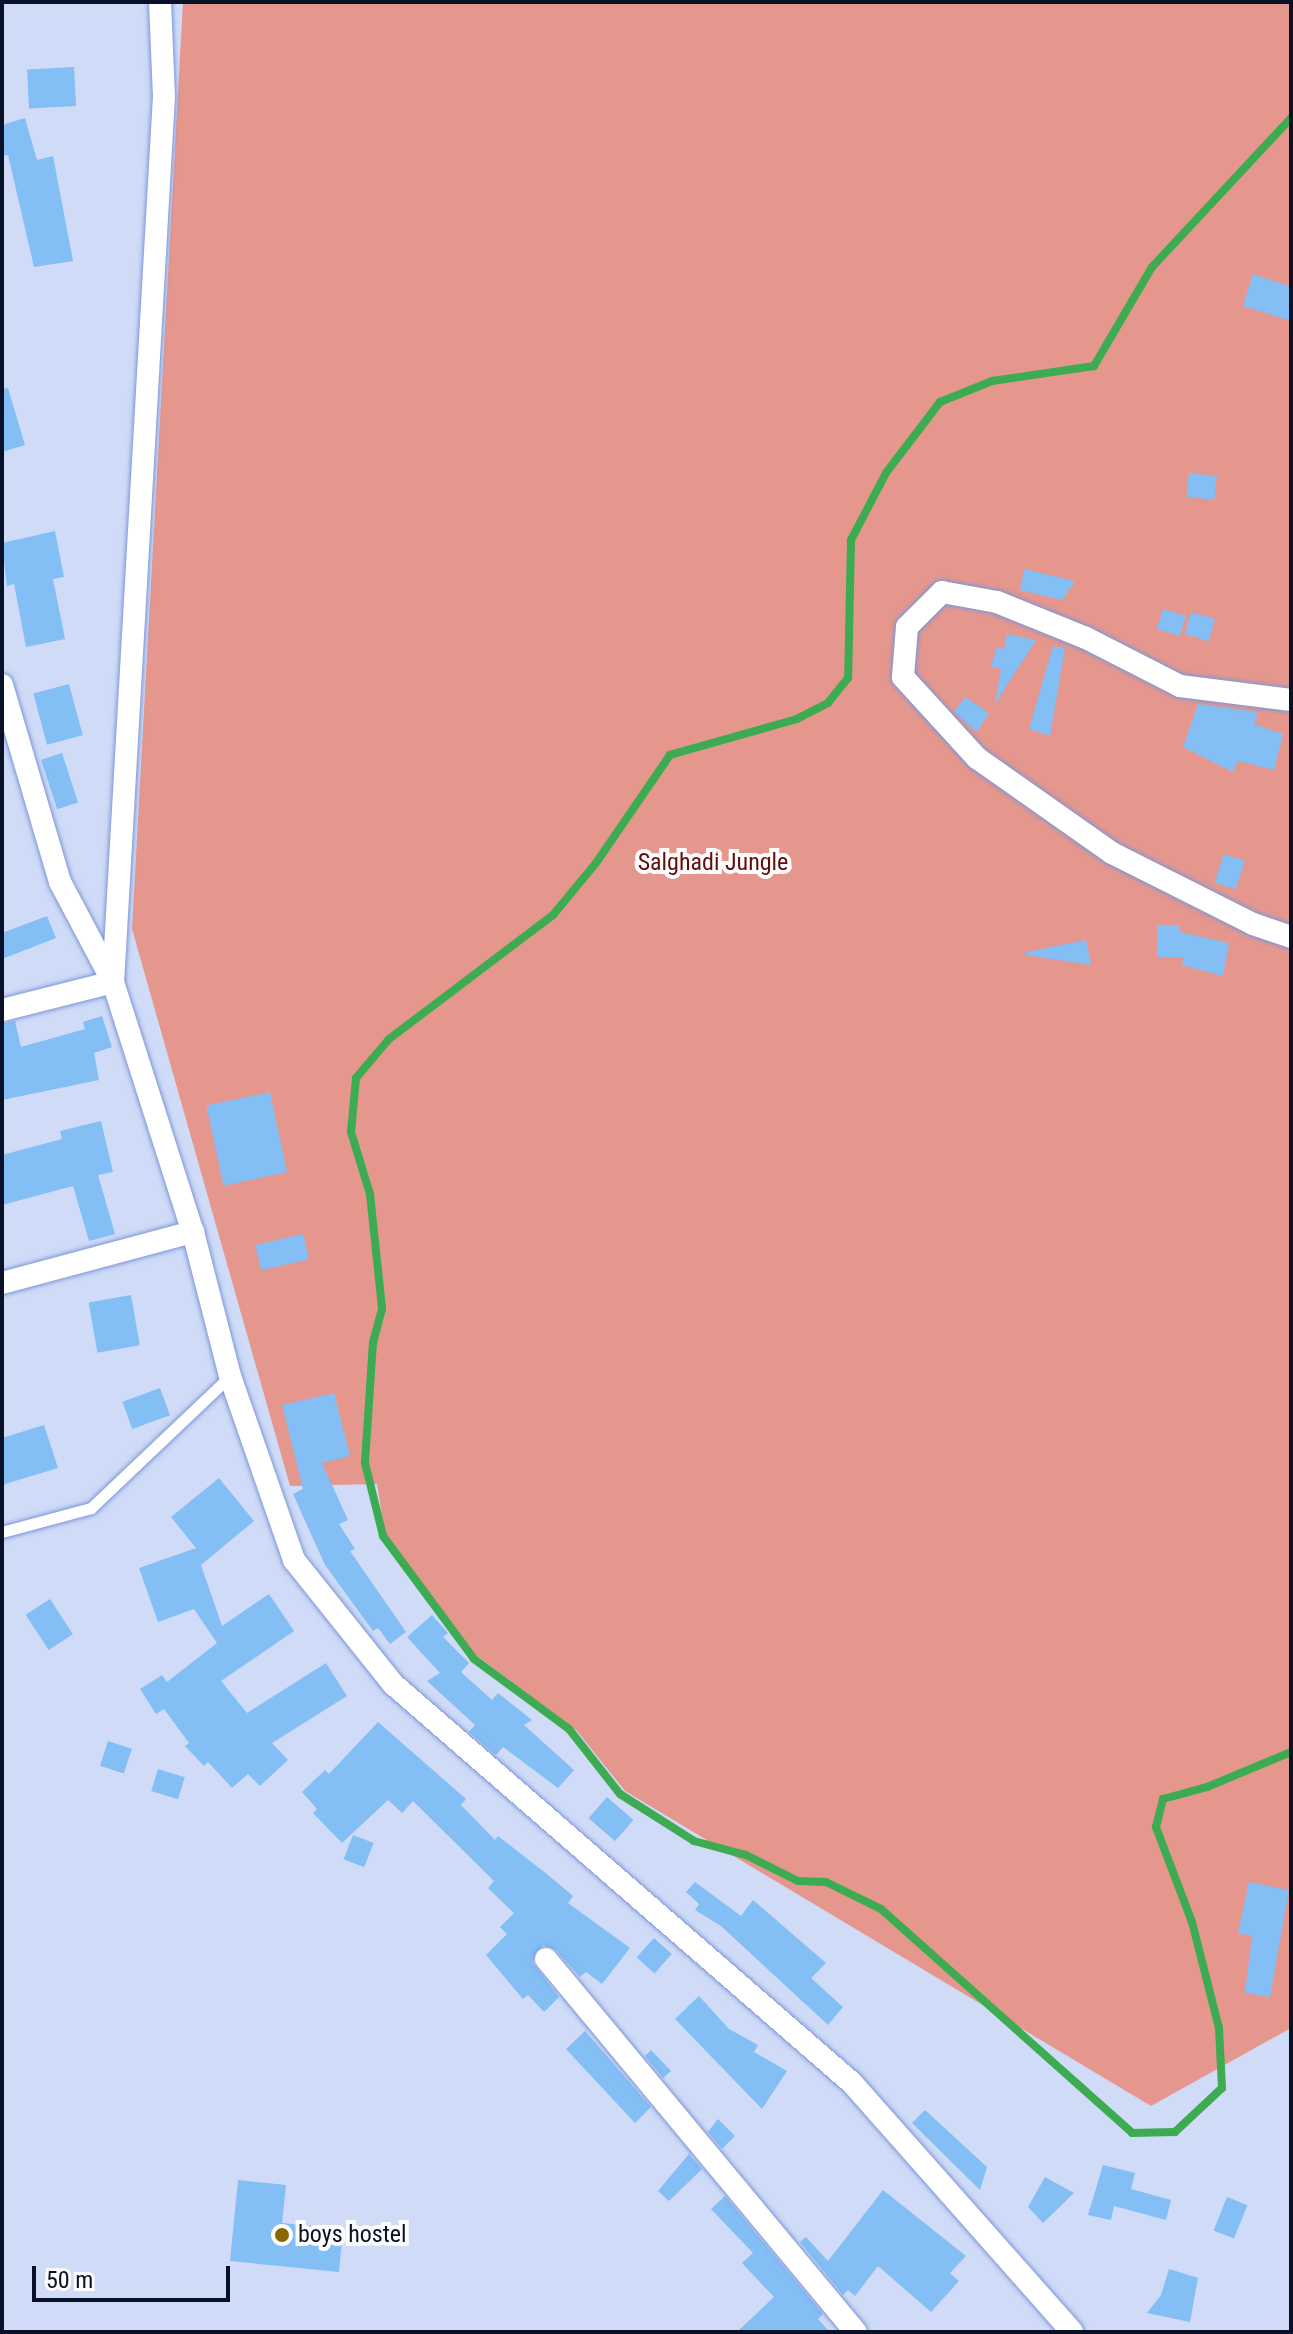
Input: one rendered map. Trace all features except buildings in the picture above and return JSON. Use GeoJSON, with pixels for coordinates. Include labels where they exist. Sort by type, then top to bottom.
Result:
{"type":"FeatureCollection","features":[{"type":"Feature","properties":{"kind":"street"},"geometry":{"type":"LineString","coordinates":[[113,982],[164,96],[160,2]]}},
{"type":"Feature","properties":{"kind":"street"},"geometry":{"type":"LineString","coordinates":[[1291,700],[1180,686],[1086,638],[997,602],[942,592],[907,627],[903,677],[977,758],[1112,853],[1253,924],[1291,937]]}},
{"type":"Feature","properties":{"kind":"street"},"geometry":{"type":"LineString","coordinates":[[2,685],[60,882],[113,982],[193,1232],[230,1376],[294,1560],[393,1684],[852,2083],[1072,2332]]}},
{"type":"Feature","properties":{"kind":"street"},"geometry":{"type":"LineString","coordinates":[[2,1010],[113,982]]}},
{"type":"Feature","properties":{"kind":"street"},"geometry":{"type":"LineString","coordinates":[[2,1283],[193,1232]]}},
{"type":"Feature","properties":{"kind":"street"},"geometry":{"type":"LineString","coordinates":[[546,1959],[856,2332]]}},
{"type":"Feature","properties":{"kind":"lane"},"geometry":{"type":"LineString","coordinates":[[2,1532],[91,1508],[230,1376]]}},
{"type":"Feature","properties":{"kind":"green space","name":"Salghadi Jungle"},"geometry":{"type":"Polygon","coordinates":[[[183,2],[1291,2],[1291,2028],[1151,2106],[625,1791],[577,1731],[476,1655],[385,1534],[377,1484],[290,1486],[132,929],[183,2]]]}},
{"type":"Feature","properties":{"kind":"waterway"},"geometry":{"type":"LineString","coordinates":[[1291,118],[1152,267],[1094,366],[992,381],[940,402],[886,473],[851,540],[848,678],[828,703],[797,719],[670,755],[596,863],[553,915],[389,1039],[356,1078],[351,1132],[370,1194],[382,1309],[373,1342],[365,1463],[383,1536],[474,1659],[569,1729],[620,1794],[694,1841],[746,1855],[798,1881],[826,1882],[881,1909],[1132,2133],[1175,2132],[1222,2088],[1219,2028],[1192,1922],[1156,1827],[1163,1799],[1207,1787],[1291,1752]]}},
{"type":"Feature","properties":{"kind":"place","name":"boys hostel"},"geometry":{"type":"Point","coordinates":[282,2235]}}]}
